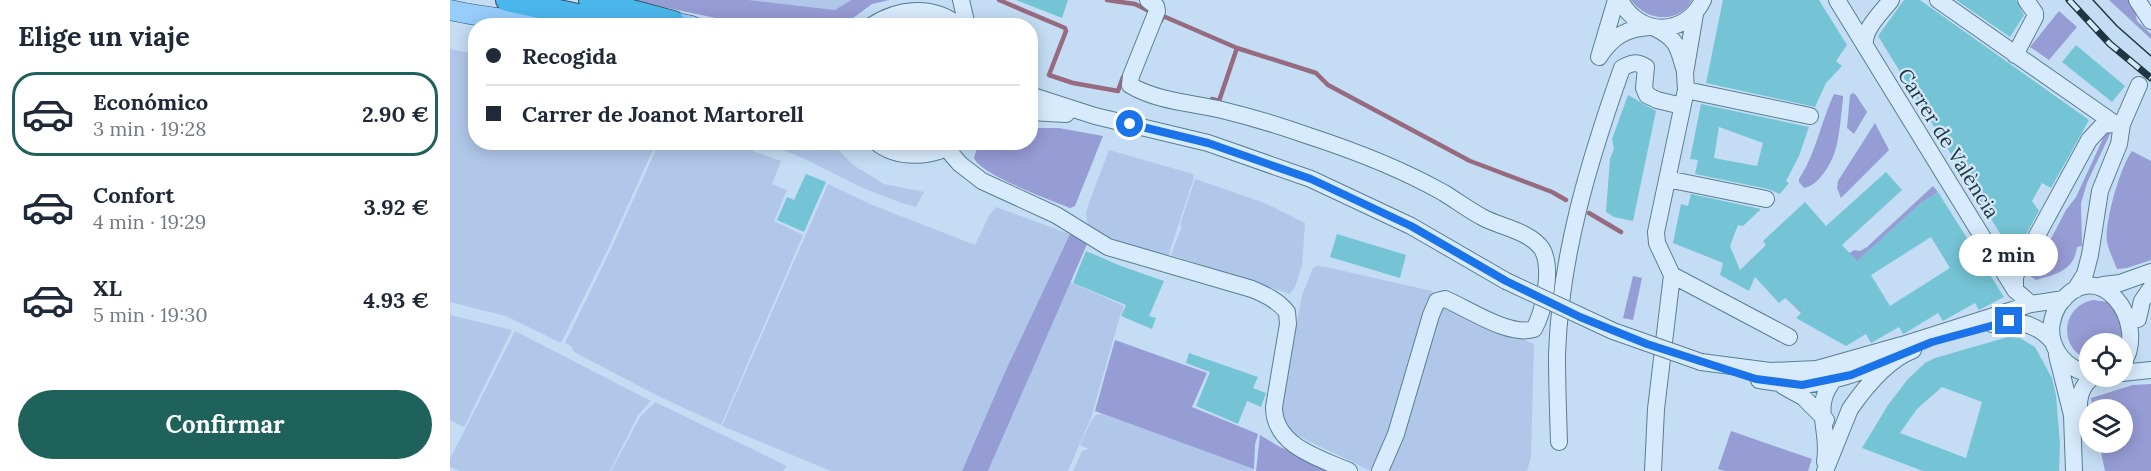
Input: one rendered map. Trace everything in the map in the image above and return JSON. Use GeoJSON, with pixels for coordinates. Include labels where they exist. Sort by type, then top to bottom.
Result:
{"type":"FeatureCollection","features":[{"type":"Feature","properties":{"kind":"highway"},"geometry":{"type":"LineString","coordinates":[[507,0],[591,18]]}},
{"type":"Feature","properties":{"kind":"highway"},"geometry":{"type":"LineString","coordinates":[[590,0],[659,18]]}},
{"type":"Feature","properties":{"kind":"main road"},"geometry":{"type":"LineString","coordinates":[[557,0],[651,18]]}},
{"type":"Feature","properties":{"kind":"main road"},"geometry":{"type":"LineString","coordinates":[[450,10],[491,18]]}},
{"type":"Feature","properties":{"kind":"street"},"geometry":{"type":"LineString","coordinates":[[961,0],[965,18]]}},
{"type":"Feature","properties":{"kind":"street"},"geometry":{"type":"LineString","coordinates":[[1148,0],[1156,6],[1157,11],[1131,76],[1130,85],[1142,92],[1225,110],[1310,136],[1394,170],[1443,193],[1490,221],[1533,240],[1542,250],[1547,267],[1547,284],[1538,322],[1534,329],[1521,331],[1509,328],[1445,299],[1437,302],[1431,315],[1396,434],[1380,471]]}},
{"type":"Feature","properties":{"kind":"street"},"geometry":{"type":"LineString","coordinates":[[1616,0],[1599,57],[1608,43],[1621,33],[1635,28],[1669,28],[1683,23],[1699,7]]}},
{"type":"Feature","properties":{"kind":"street"},"geometry":{"type":"LineString","coordinates":[[1620,0],[1631,16],[1671,36],[1680,53],[1684,90]]}},
{"type":"Feature","properties":{"kind":"street","name":"Carrer de València"},"geometry":{"type":"LineString","coordinates":[[1837,0],[2015,290],[2031,303]]}},
{"type":"Feature","properties":{"kind":"street"},"geometry":{"type":"LineString","coordinates":[[1865,45],[1867,32],[1891,0]]}},
{"type":"Feature","properties":{"kind":"street"},"geometry":{"type":"LineString","coordinates":[[1938,0],[2117,126]]}},
{"type":"Feature","properties":{"kind":"street"},"geometry":{"type":"LineString","coordinates":[[2015,55],[2035,16],[2026,0]]}},
{"type":"Feature","properties":{"kind":"street"},"geometry":{"type":"LineString","coordinates":[[884,18],[917,5],[948,18]]}},
{"type":"Feature","properties":{"kind":"street"},"geometry":{"type":"LineString","coordinates":[[1653,471],[1656,409],[1669,268],[1657,243],[1656,232],[1699,7]]}},
{"type":"Feature","properties":{"kind":"street"},"geometry":{"type":"LineString","coordinates":[[1558,442],[1557,354],[1563,288],[1589,166],[1622,68],[1632,63],[1646,67],[1644,88],[1647,94],[1657,99],[1684,90],[1810,116]]}},
{"type":"Feature","properties":{"kind":"street"},"geometry":{"type":"LineString","coordinates":[[2074,471],[2070,403],[2054,344],[2052,321],[2057,309],[2081,282],[2087,266],[2100,191],[2119,144],[2117,126],[2139,85]]}},
{"type":"Feature","properties":{"kind":"street"},"geometry":{"type":"LineString","coordinates":[[1038,98],[1095,116],[1208,143],[1311,179],[1411,226],[1506,281],[1613,331],[1794,392],[1827,421],[1839,423],[1898,350]]}},
{"type":"Feature","properties":{"kind":"street"},"geometry":{"type":"LineString","coordinates":[[1038,112],[1095,116]]}},
{"type":"Feature","properties":{"kind":"street"},"geometry":{"type":"LineString","coordinates":[[2015,290],[2015,276],[2089,140],[2103,125],[2117,126]]}},
{"type":"Feature","properties":{"kind":"street"},"geometry":{"type":"LineString","coordinates":[[891,150],[902,154],[925,155],[940,150]]}},
{"type":"Feature","properties":{"kind":"street"},"geometry":{"type":"LineString","coordinates":[[954,150],[960,164],[982,181],[1056,215],[1108,247],[1252,289],[1270,296],[1280,304],[1287,312],[1288,324],[1274,418],[1279,429],[1294,444],[1349,471]]}},
{"type":"Feature","properties":{"kind":"street"},"geometry":{"type":"LineString","coordinates":[[1667,179],[1766,200]]}},
{"type":"Feature","properties":{"kind":"street"},"geometry":{"type":"LineString","coordinates":[[1669,268],[1789,337]]}},
{"type":"Feature","properties":{"kind":"street"},"geometry":{"type":"LineString","coordinates":[[1756,379],[1802,385],[1851,375],[1898,350],[2031,303],[2120,283],[2151,272]]}},
{"type":"Feature","properties":{"kind":"street"},"geometry":{"type":"LineString","coordinates":[[2100,286],[2117,291],[2127,299],[2140,325]]}},
{"type":"Feature","properties":{"kind":"street"},"geometry":{"type":"LineString","coordinates":[[2133,355],[2138,344],[2142,301],[2151,288]]}},
{"type":"Feature","properties":{"kind":"street"},"geometry":{"type":"LineString","coordinates":[[1701,362],[1770,371],[1802,370],[1932,342],[2009,321],[2027,324],[2038,329],[2054,344],[2068,365],[2079,372]]}},
{"type":"Feature","properties":{"kind":"street"},"geometry":{"type":"LineString","coordinates":[[1802,370],[1822,372],[1842,383],[1849,396],[1848,413],[1824,471]]}},
{"type":"Feature","properties":{"kind":"street"},"geometry":{"type":"LineString","coordinates":[[2133,372],[2151,370]]}},
{"type":"Feature","properties":{"kind":"street"},"geometry":{"type":"LineString","coordinates":[[1824,471],[1825,427],[1821,415],[1825,392],[1834,379]]}},
{"type":"Feature","properties":{"kind":"street"},"geometry":{"type":"LineString","coordinates":[[2082,471],[2079,404],[2080,393],[2084,387]]}},
{"type":"Feature","properties":{"kind":"shaded area"},"geometry":{"type":"Polygon","coordinates":[[[630,0],[749,0],[835,10],[851,0],[889,0],[872,4],[853,18],[716,18],[630,0]]]}},
{"type":"Feature","properties":{"kind":"shaded area"},"geometry":{"type":"Polygon","coordinates":[[[749,0],[851,0],[836,10],[749,0]]]}},
{"type":"Feature","properties":{"kind":"shaded area"},"geometry":{"type":"Polygon","coordinates":[[[1631,0],[1692,0],[1679,14],[1662,17],[1645,12],[1631,0]]]}},
{"type":"Feature","properties":{"kind":"shaded area"},"geometry":{"type":"Polygon","coordinates":[[[2109,0],[2133,0],[2137,21],[2151,34],[2151,39],[2109,0]]]}},
{"type":"Feature","properties":{"kind":"shaded area"},"geometry":{"type":"Polygon","coordinates":[[[2059,11],[2077,27],[2049,60],[2030,47],[2059,11]]]}},
{"type":"Feature","properties":{"kind":"shaded area"},"geometry":{"type":"Polygon","coordinates":[[[450,49],[468,53],[468,150],[653,150],[608,249],[561,343],[506,316],[450,302],[450,49]]]}},
{"type":"Feature","properties":{"kind":"shaded area"},"geometry":{"type":"Polygon","coordinates":[[[1853,93],[1867,112],[1854,134],[1847,128],[1850,95],[1853,93]]]}},
{"type":"Feature","properties":{"kind":"shaded area"},"geometry":{"type":"Polygon","coordinates":[[[1834,94],[1843,96],[1834,153],[1829,166],[1820,178],[1804,188],[1799,179],[1810,159],[1834,94]]]}},
{"type":"Feature","properties":{"kind":"shaded area"},"geometry":{"type":"Polygon","coordinates":[[[1875,123],[1889,150],[1841,198],[1837,188],[1838,181],[1875,123]]]}},
{"type":"Feature","properties":{"kind":"shaded area"},"geometry":{"type":"Polygon","coordinates":[[[1038,128],[1059,128],[1103,136],[1075,206],[1070,208],[1002,179],[979,165],[974,158],[976,150],[1038,150],[1038,128]]]}},
{"type":"Feature","properties":{"kind":"shaded area"},"geometry":{"type":"Polygon","coordinates":[[[2107,130],[2111,132],[2087,183],[2081,203],[2082,246],[2077,247],[2072,261],[2063,270],[2036,280],[2031,277],[2066,210],[2076,197],[2107,130]]]}},
{"type":"Feature","properties":{"kind":"shaded area"},"geometry":{"type":"Polygon","coordinates":[[[656,150],[750,150],[781,161],[772,184],[787,190],[774,221],[803,235],[721,425],[658,396],[574,352],[571,346],[565,343],[656,150]]]}},
{"type":"Feature","properties":{"kind":"shaded area"},"geometry":{"type":"Polygon","coordinates":[[[782,150],[839,150],[853,165],[884,184],[924,192],[916,207],[865,189],[782,150]]]}},
{"type":"Feature","properties":{"kind":"shaded area"},"geometry":{"type":"Polygon","coordinates":[[[1109,150],[1193,174],[1194,177],[1168,257],[1108,241],[1091,229],[1087,222],[1086,212],[1109,150]]]}},
{"type":"Feature","properties":{"kind":"shaded area"},"geometry":{"type":"Polygon","coordinates":[[[2132,151],[2151,161],[2151,260],[2117,269],[2107,242],[2108,222],[2118,182],[2132,151]]]}},
{"type":"Feature","properties":{"kind":"shaded area"},"geometry":{"type":"Polygon","coordinates":[[[1195,179],[1265,203],[1305,223],[1302,265],[1295,287],[1290,294],[1171,255],[1195,179]]]}},
{"type":"Feature","properties":{"kind":"shaded area"},"geometry":{"type":"Polygon","coordinates":[[[828,184],[870,204],[975,245],[990,214],[996,207],[1070,234],[1005,372],[962,471],[831,471],[722,426],[828,184]]]}},
{"type":"Feature","properties":{"kind":"shaded area"},"geometry":{"type":"Polygon","coordinates":[[[1933,186],[1938,192],[1920,204],[1801,313],[1791,303],[1847,251],[1850,253],[1854,250],[1860,251],[1867,247],[1933,186]]]}},
{"type":"Feature","properties":{"kind":"shaded area"},"geometry":{"type":"Polygon","coordinates":[[[1070,234],[1088,242],[988,471],[962,471],[1005,372],[1070,234]]]}},
{"type":"Feature","properties":{"kind":"shaded area"},"geometry":{"type":"Polygon","coordinates":[[[1317,266],[1432,291],[1392,430],[1377,464],[1371,471],[1296,435],[1287,427],[1283,418],[1281,407],[1302,295],[1313,268],[1317,266]]]}},
{"type":"Feature","properties":{"kind":"shaded area"},"geometry":{"type":"Polygon","coordinates":[[[1633,276],[1642,278],[1633,320],[1623,318],[1633,276]]]}},
{"type":"Feature","properties":{"kind":"shaded area"},"geometry":{"type":"Polygon","coordinates":[[[1070,282],[1124,306],[1091,418],[1068,471],[988,471],[1070,282]]]}},
{"type":"Feature","properties":{"kind":"shaded area"},"geometry":{"type":"Polygon","coordinates":[[[2093,300],[2108,302],[2120,311],[2121,333],[2079,333],[2079,355],[2068,338],[2067,328],[2074,310],[2093,300]]]}},
{"type":"Feature","properties":{"kind":"shaded area"},"geometry":{"type":"Polygon","coordinates":[[[1443,306],[1534,344],[1531,457],[1527,471],[1389,471],[1405,434],[1424,350],[1443,306]]]}},
{"type":"Feature","properties":{"kind":"shaded area"},"geometry":{"type":"Polygon","coordinates":[[[450,315],[512,330],[464,427],[450,420],[450,315]]]}},
{"type":"Feature","properties":{"kind":"shaded area"},"geometry":{"type":"Polygon","coordinates":[[[515,331],[651,401],[638,415],[610,471],[460,471],[450,467],[450,459],[515,331]]]}},
{"type":"Feature","properties":{"kind":"shaded area"},"geometry":{"type":"Polygon","coordinates":[[[1115,340],[1207,373],[1192,407],[1258,434],[1254,469],[1095,411],[1115,340]]]}},
{"type":"Feature","properties":{"kind":"shaded area"},"geometry":{"type":"Polygon","coordinates":[[[2151,384],[2151,471],[2105,471],[2101,453],[2133,453],[2133,399],[2091,398],[2133,387],[2133,385],[2151,384]]]}},
{"type":"Feature","properties":{"kind":"shaded area"},"geometry":{"type":"Polygon","coordinates":[[[655,402],[787,466],[783,471],[611,471],[640,417],[655,402]]]}},
{"type":"Feature","properties":{"kind":"shaded area"},"geometry":{"type":"Polygon","coordinates":[[[1102,414],[1254,468],[1253,471],[1073,471],[1082,451],[1089,449],[1080,445],[1091,421],[1096,415],[1102,414]]]}},
{"type":"Feature","properties":{"kind":"shaded area"},"geometry":{"type":"Polygon","coordinates":[[[1731,431],[1812,459],[1808,471],[1725,471],[1718,469],[1731,431]]]}},
{"type":"Feature","properties":{"kind":"shaded area"},"geometry":{"type":"Polygon","coordinates":[[[1260,435],[1278,446],[1334,471],[1256,471],[1260,435]]]}},
{"type":"Feature","properties":{"kind":"building"},"geometry":{"type":"Polygon","coordinates":[[[1016,0],[1068,0],[1062,18],[1016,0]]]}},
{"type":"Feature","properties":{"kind":"building"},"geometry":{"type":"Polygon","coordinates":[[[1723,0],[1819,0],[1847,45],[1836,61],[1842,66],[1826,83],[1815,107],[1706,83],[1723,0]]]}},
{"type":"Feature","properties":{"kind":"building"},"geometry":{"type":"Polygon","coordinates":[[[1904,0],[1920,0],[2089,120],[2051,188],[2042,183],[2032,201],[2039,211],[2014,256],[1878,36],[1904,0]]]}},
{"type":"Feature","properties":{"kind":"building"},"geometry":{"type":"Polygon","coordinates":[[[1956,0],[2016,0],[2024,15],[2010,37],[1956,0]]]}},
{"type":"Feature","properties":{"kind":"building"},"geometry":{"type":"Polygon","coordinates":[[[2076,45],[2125,86],[2112,102],[2062,62],[2076,45]]]}},
{"type":"Feature","properties":{"kind":"building"},"geometry":{"type":"Polygon","coordinates":[[[1628,95],[1656,111],[1633,221],[1614,217],[1606,212],[1610,159],[1614,149],[1612,139],[1628,95]]]}},
{"type":"Feature","properties":{"kind":"building"},"geometry":{"type":"Polygon","coordinates":[[[1701,104],[1809,127],[1799,156],[1786,181],[1789,183],[1780,194],[1768,189],[1695,174],[1698,160],[1690,159],[1701,104]],[[1719,127],[1714,158],[1757,166],[1763,143],[1719,127]]]}},
{"type":"Feature","properties":{"kind":"building"},"geometry":{"type":"Polygon","coordinates":[[[1886,172],[1902,190],[1842,245],[1857,261],[1920,204],[1938,192],[2004,297],[1979,310],[1975,303],[1943,321],[1938,313],[1903,334],[1899,327],[1871,343],[1866,334],[1846,346],[1796,318],[1802,312],[1785,298],[1779,303],[1755,277],[1749,291],[1720,275],[1723,263],[1673,243],[1681,204],[1688,206],[1691,194],[1761,209],[1743,226],[1738,225],[1730,246],[1740,270],[1766,245],[1763,241],[1805,202],[1826,226],[1886,172]],[[1931,237],[1871,275],[1890,306],[1950,268],[1931,237]]]}},
{"type":"Feature","properties":{"kind":"building"},"geometry":{"type":"Polygon","coordinates":[[[806,174],[826,182],[804,232],[777,220],[787,197],[794,200],[806,174]]]}},
{"type":"Feature","properties":{"kind":"building"},"geometry":{"type":"Polygon","coordinates":[[[1337,234],[1406,255],[1400,278],[1330,257],[1337,234]]]}},
{"type":"Feature","properties":{"kind":"building"},"geometry":{"type":"Polygon","coordinates":[[[1086,251],[1164,281],[1149,316],[1156,318],[1152,329],[1121,316],[1126,305],[1073,283],[1086,251]]]}},
{"type":"Feature","properties":{"kind":"building"},"geometry":{"type":"Polygon","coordinates":[[[2008,337],[2020,338],[2035,347],[2052,378],[2056,395],[2060,444],[2059,471],[1923,471],[1862,448],[1888,405],[1908,379],[1925,363],[2008,337]],[[1942,387],[1917,409],[1900,433],[1966,458],[1982,402],[1942,387]]]}},
{"type":"Feature","properties":{"kind":"building"},"geometry":{"type":"Polygon","coordinates":[[[1189,353],[1258,377],[1253,388],[1266,393],[1261,407],[1247,401],[1238,424],[1196,406],[1210,372],[1186,363],[1189,353]]]}},
{"type":"Feature","properties":{"kind":"waterway"},"geometry":{"type":"LineString","coordinates":[[999,0],[1065,28],[1066,31],[1049,75],[1073,83],[1118,91],[1123,77]]}},
{"type":"Feature","properties":{"kind":"waterway"},"geometry":{"type":"LineString","coordinates":[[1107,0],[1135,4],[1149,11]]}},
{"type":"Feature","properties":{"kind":"waterway"},"geometry":{"type":"LineString","coordinates":[[1161,21],[1163,16],[1237,48],[1316,73],[1328,85],[1470,161],[1552,192],[1566,200]]}},
{"type":"Feature","properties":{"kind":"waterway"},"geometry":{"type":"LineString","coordinates":[[1212,99],[1219,101],[1237,48]]}},
{"type":"Feature","properties":{"kind":"waterway"},"geometry":{"type":"LineString","coordinates":[[1589,213],[1621,232]]}},
{"type":"Feature","properties":{"kind":"tram line"},"geometry":{"type":"LineString","coordinates":[[2093,0],[2117,26],[2151,56]]}},
{"type":"Feature","properties":{"kind":"railway"},"geometry":{"type":"LineString","coordinates":[[2069,0],[2110,44],[2151,78]]}},
{"type":"Feature","properties":{"kind":"route"},"geometry":{"type":"LineString","coordinates":[[1130,124],[1208,143],[1311,179],[1379,209],[1506,281],[1580,317],[1647,344],[1756,379],[1802,385],[1851,375],[1932,342],[2009,321]]}}]}
